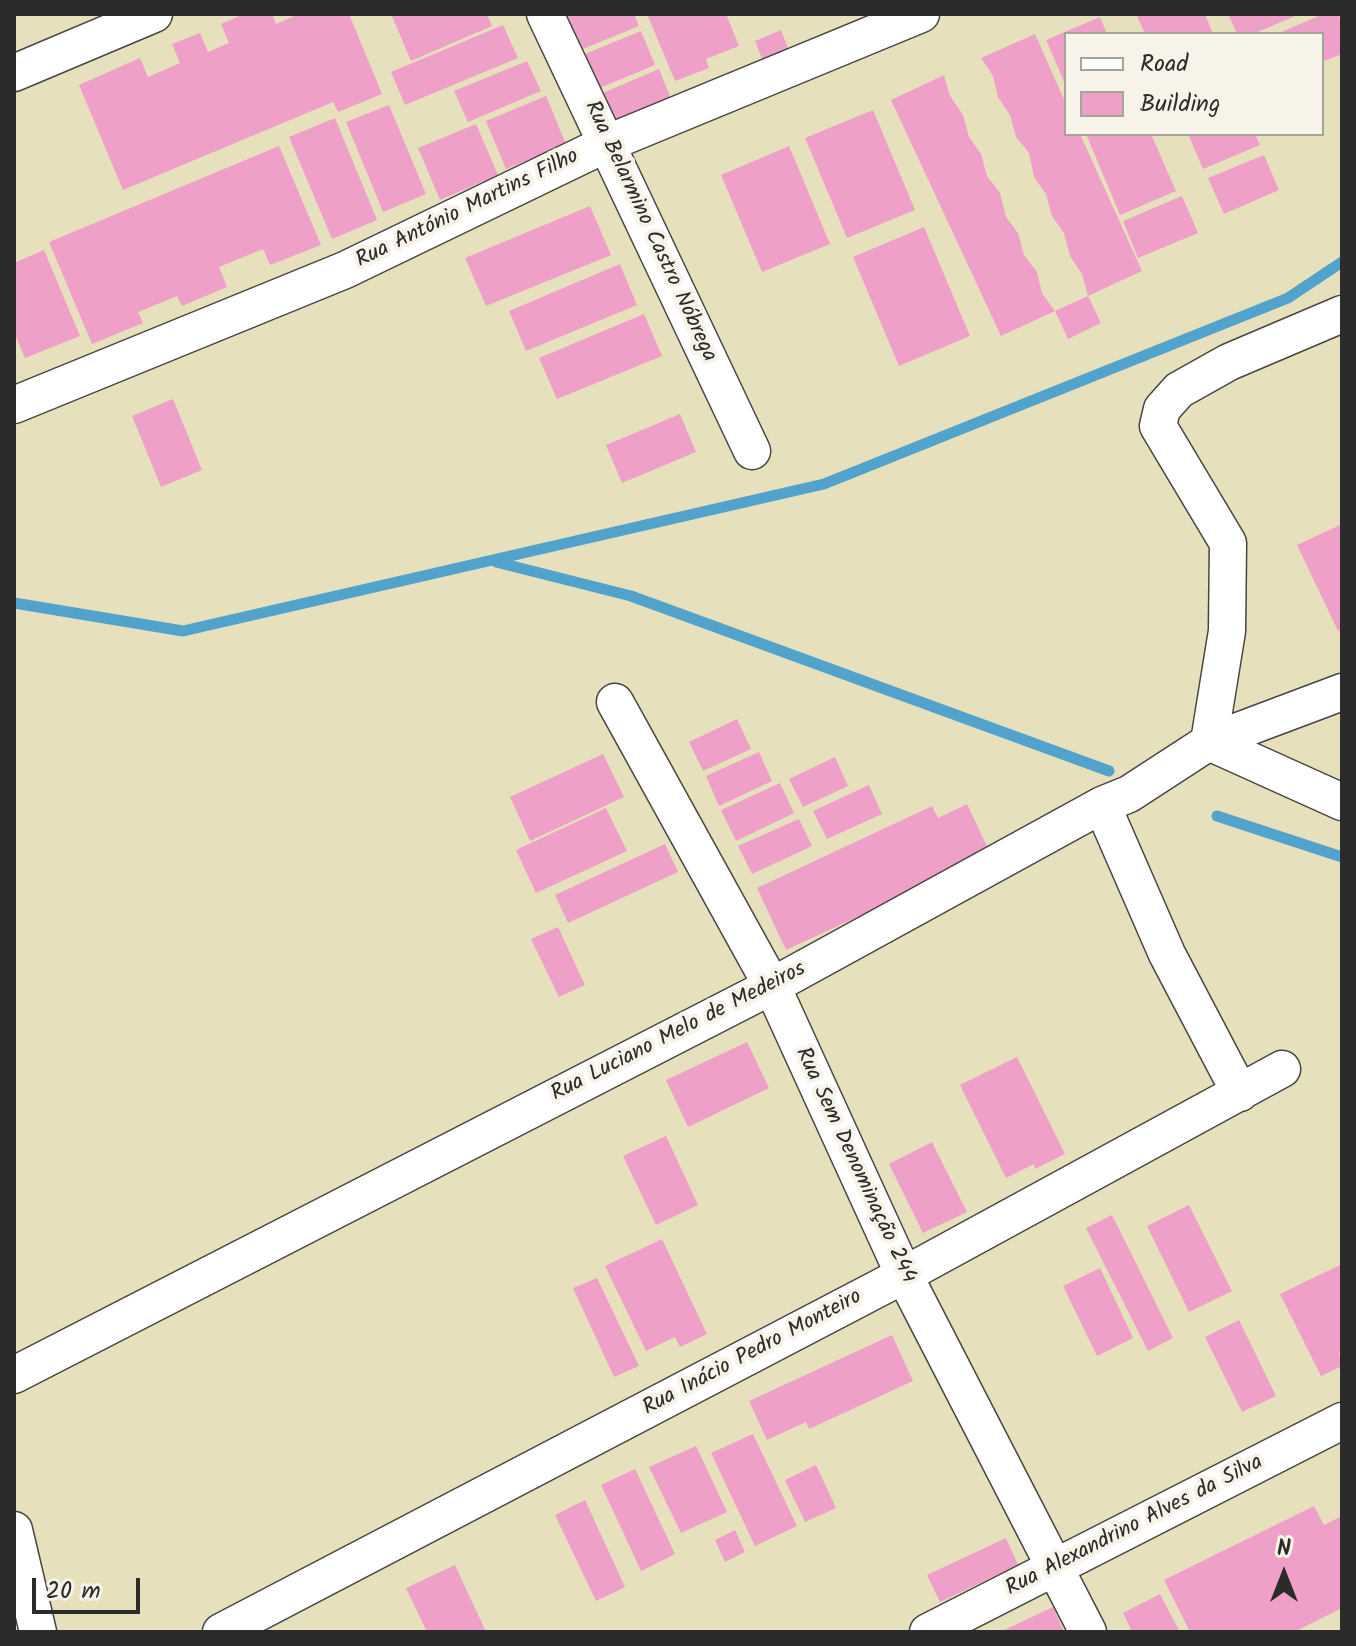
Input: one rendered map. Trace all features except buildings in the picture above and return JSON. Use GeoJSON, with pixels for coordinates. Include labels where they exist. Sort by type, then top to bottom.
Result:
{"type":"FeatureCollection","features":[{"type":"Feature","properties":{"kind":"street"},"geometry":{"type":"LineString","coordinates":[[14,73],[154,14]]}},
{"type":"Feature","properties":{"kind":"street","name":"Rua Belarmino Castro Nóbrega"},"geometry":{"type":"LineString","coordinates":[[545,14],[752,451]]}},
{"type":"Feature","properties":{"kind":"street","name":"Rua António Martins Filho"},"geometry":{"type":"LineString","coordinates":[[14,405],[345,270],[608,143],[921,14]]}},
{"type":"Feature","properties":{"kind":"street"},"geometry":{"type":"LineString","coordinates":[[1342,314],[1229,362],[1179,390],[1162,409],[1158,426],[1228,543],[1227,631],[1209,742],[1342,802]]}},
{"type":"Feature","properties":{"kind":"street","name":"Rua Luciano Melo de Medeiros"},"geometry":{"type":"LineString","coordinates":[[14,1375],[772,986],[1102,805],[1129,794],[1209,742],[1342,692]]}},
{"type":"Feature","properties":{"kind":"street","name":"Rua Sem Denominação 244"},"geometry":{"type":"LineString","coordinates":[[615,702],[772,986],[904,1275],[1088,1632]]}},
{"type":"Feature","properties":{"kind":"street"},"geometry":{"type":"LineString","coordinates":[[1102,805],[1167,954],[1240,1093]]}},
{"type":"Feature","properties":{"kind":"street","name":"Rua Inácio Pedro Monteiro"},"geometry":{"type":"LineString","coordinates":[[221,1632],[904,1275],[1282,1069]]}},
{"type":"Feature","properties":{"kind":"street","name":"Rua Alexandrino Alves da Silva"},"geometry":{"type":"LineString","coordinates":[[928,1632],[1342,1421]]}},
{"type":"Feature","properties":{"kind":"street"},"geometry":{"type":"LineString","coordinates":[[14,1530],[38,1632]]}},
{"type":"Feature","properties":{"kind":"waterway"},"geometry":{"type":"LineString","coordinates":[[14,603],[183,631],[824,484],[1288,298],[1342,262]]}},
{"type":"Feature","properties":{"kind":"waterway"},"geometry":{"type":"LineString","coordinates":[[496,562],[631,596],[1109,771]]}},
{"type":"Feature","properties":{"kind":"waterway"},"geometry":{"type":"LineString","coordinates":[[1217,816],[1342,857]]}}]}
